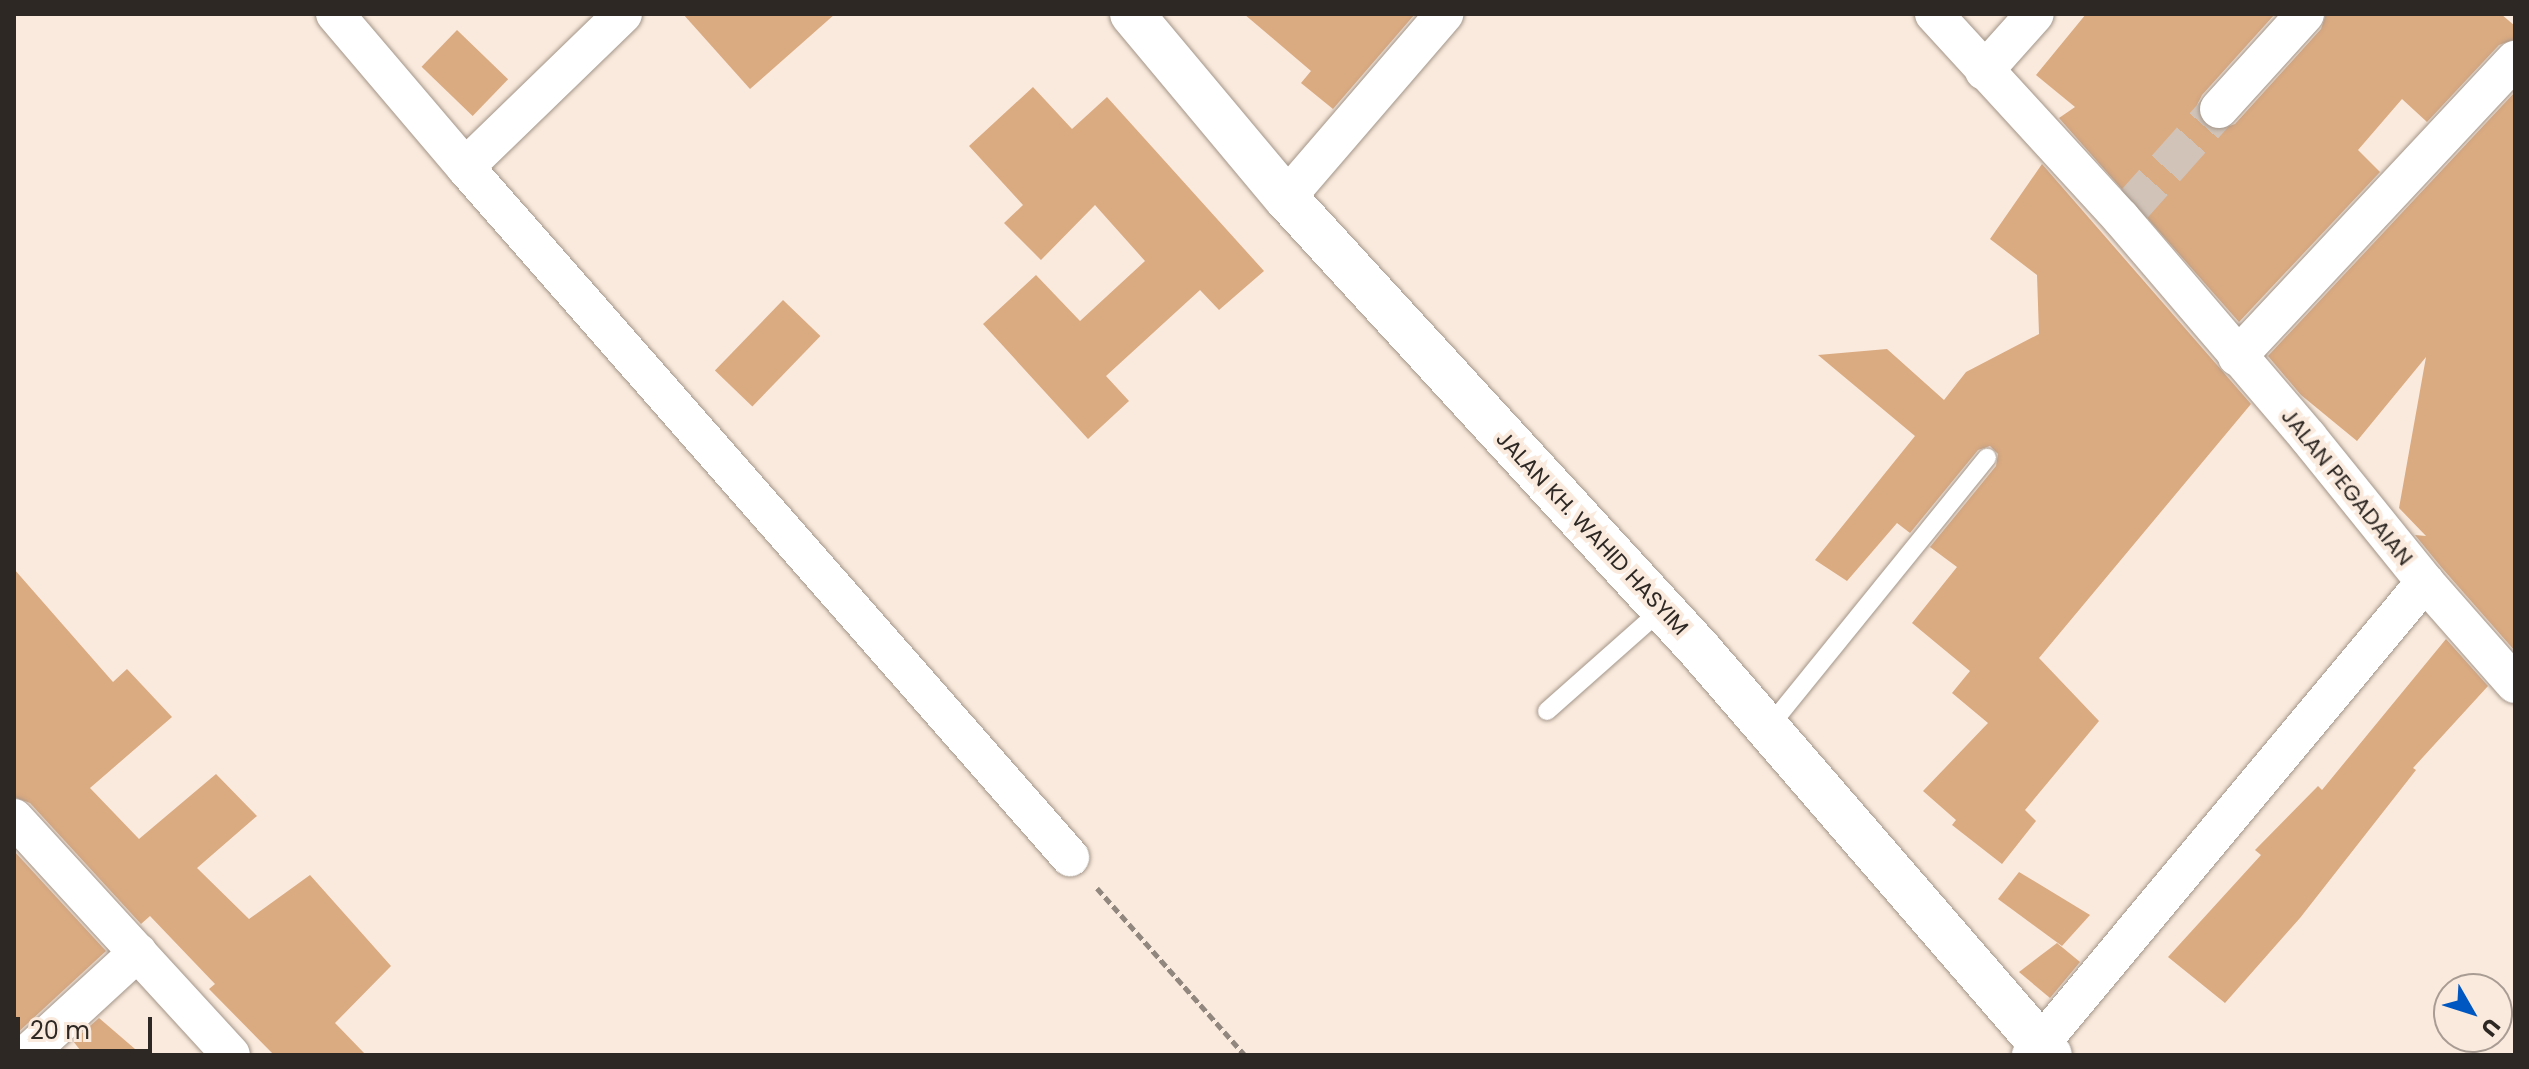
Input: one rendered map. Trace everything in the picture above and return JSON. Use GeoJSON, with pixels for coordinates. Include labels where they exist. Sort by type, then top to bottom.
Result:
{"type":"FeatureCollection","features":[{"type":"Feature","properties":{"kind":"main road","name":"JALAN KH. WAHID HASYIM"},"geometry":{"type":"LineString","coordinates":[[1132,14],[1286,198],[1768,728],[2041,1052]]}},
{"type":"Feature","properties":{"kind":"street"},"geometry":{"type":"LineString","coordinates":[[335,14],[465,167],[1070,857]]}},
{"type":"Feature","properties":{"kind":"street"},"geometry":{"type":"LineString","coordinates":[[465,167],[623,14]]}},
{"type":"Feature","properties":{"kind":"street"},"geometry":{"type":"LineString","coordinates":[[1286,198],[1444,14]]}},
{"type":"Feature","properties":{"kind":"street","name":"JALAN PEGADAIAN"},"geometry":{"type":"LineString","coordinates":[[1934,14],[1984,71],[2125,215],[2237,357],[2308,437],[2425,582],[2041,1052]]}},
{"type":"Feature","properties":{"kind":"street"},"geometry":{"type":"LineString","coordinates":[[1984,71],[2035,14]]}},
{"type":"Feature","properties":{"kind":"street"},"geometry":{"type":"LineString","coordinates":[[2219,109],[2305,14]]}},
{"type":"Feature","properties":{"kind":"street"},"geometry":{"type":"LineString","coordinates":[[2237,357],[2515,60]]}},
{"type":"Feature","properties":{"kind":"street"},"geometry":{"type":"LineString","coordinates":[[2425,582],[2515,684]]}},
{"type":"Feature","properties":{"kind":"street"},"geometry":{"type":"LineString","coordinates":[[14,818],[231,1055]]}},
{"type":"Feature","properties":{"kind":"street"},"geometry":{"type":"LineString","coordinates":[[26,1055],[138,952]]}},
{"type":"Feature","properties":{"kind":"lane"},"geometry":{"type":"LineString","coordinates":[[1768,728],[1987,458]]}},
{"type":"Feature","properties":{"kind":"lane"},"geometry":{"type":"LineString","coordinates":[[1547,711],[1661,610]]}},
{"type":"Feature","properties":{"kind":"path"},"geometry":{"type":"LineString","coordinates":[[1070,857],[1245,1055]]}},
{"type":"Feature","properties":{"kind":"building"},"geometry":{"type":"Polygon","coordinates":[[[683,14],[835,14],[750,89],[683,14]]]}},
{"type":"Feature","properties":{"kind":"building"},"geometry":{"type":"Polygon","coordinates":[[[1244,14],[1415,14],[1333,109],[1301,83],[1311,71],[1244,14]]]}},
{"type":"Feature","properties":{"kind":"building"},"geometry":{"type":"Polygon","coordinates":[[[2086,14],[2275,14],[2202,95],[2197,105],[2198,116],[2205,126],[2215,131],[2235,124],[2321,29],[2326,14],[2501,14],[2515,26],[2515,39],[2499,45],[2427,122],[2402,99],[2358,150],[2380,172],[2239,322],[2059,118],[2075,107],[2036,75],[2086,14]]]}},
{"type":"Feature","properties":{"kind":"building"},"geometry":{"type":"Polygon","coordinates":[[[457,30],[508,79],[473,116],[422,67],[457,30]]]}},
{"type":"Feature","properties":{"kind":"building"},"geometry":{"type":"Polygon","coordinates":[[[1033,87],[1072,129],[1107,97],[1264,271],[1219,310],[1200,290],[1106,376],[1129,401],[1088,439],[983,324],[1036,275],[1080,321],[1145,261],[1095,205],[1041,260],[1004,223],[1023,205],[969,146],[1033,87]]]}},
{"type":"Feature","properties":{"kind":"building"},"geometry":{"type":"Polygon","coordinates":[[[2515,92],[2515,651],[2415,535],[2426,536],[2399,508],[2426,357],[2357,441],[2301,395],[2268,356],[2515,92]]]}},
{"type":"Feature","properties":{"kind":"building"},"geometry":{"type":"Polygon","coordinates":[[[2042,164],[2251,404],[2039,658],[2099,721],[2025,810],[2036,821],[2002,864],[1952,825],[1956,820],[1923,791],[1988,723],[1952,693],[1970,671],[1912,623],[1957,567],[1930,547],[1996,466],[1998,454],[1990,446],[1978,450],[1910,533],[1897,523],[1847,581],[1815,560],[1915,436],[1818,355],[1887,349],[1944,400],[1966,372],[2039,334],[2037,275],[1990,239],[2042,164]]]}},
{"type":"Feature","properties":{"kind":"building"},"geometry":{"type":"Polygon","coordinates":[[[783,300],[820,336],[752,407],[715,370],[783,300]]]}},
{"type":"Feature","properties":{"kind":"building"},"geometry":{"type":"Polygon","coordinates":[[[14,569],[113,682],[127,669],[172,717],[90,788],[139,839],[216,774],[257,816],[197,868],[249,919],[310,875],[391,966],[335,1023],[366,1055],[274,1055],[209,989],[215,984],[150,916],[141,924],[30,803],[14,797],[14,569]]]}},
{"type":"Feature","properties":{"kind":"building"},"geometry":{"type":"Polygon","coordinates":[[[2446,639],[2488,686],[2413,768],[2416,770],[2300,918],[2225,1003],[2168,957],[2261,855],[2255,850],[2318,786],[2322,790],[2446,639]]]}},
{"type":"Feature","properties":{"kind":"building"},"geometry":{"type":"Polygon","coordinates":[[[14,851],[106,951],[14,1036],[14,851]]]}},
{"type":"Feature","properties":{"kind":"building"},"geometry":{"type":"Polygon","coordinates":[[[2019,872],[2090,915],[2062,946],[1998,899],[2019,872]]]}},
{"type":"Feature","properties":{"kind":"building"},"geometry":{"type":"Polygon","coordinates":[[[2057,943],[2080,962],[2050,998],[2019,972],[2057,943]]]}},
{"type":"Feature","properties":{"kind":"building"},"geometry":{"type":"Polygon","coordinates":[[[99,1018],[142,1055],[84,1055],[73,1041],[99,1018]]]}},
{"type":"Feature","properties":{"kind":"tunnel"},"geometry":{"type":"LineString","coordinates":[[2128,211],[2219,109]]}}]}
